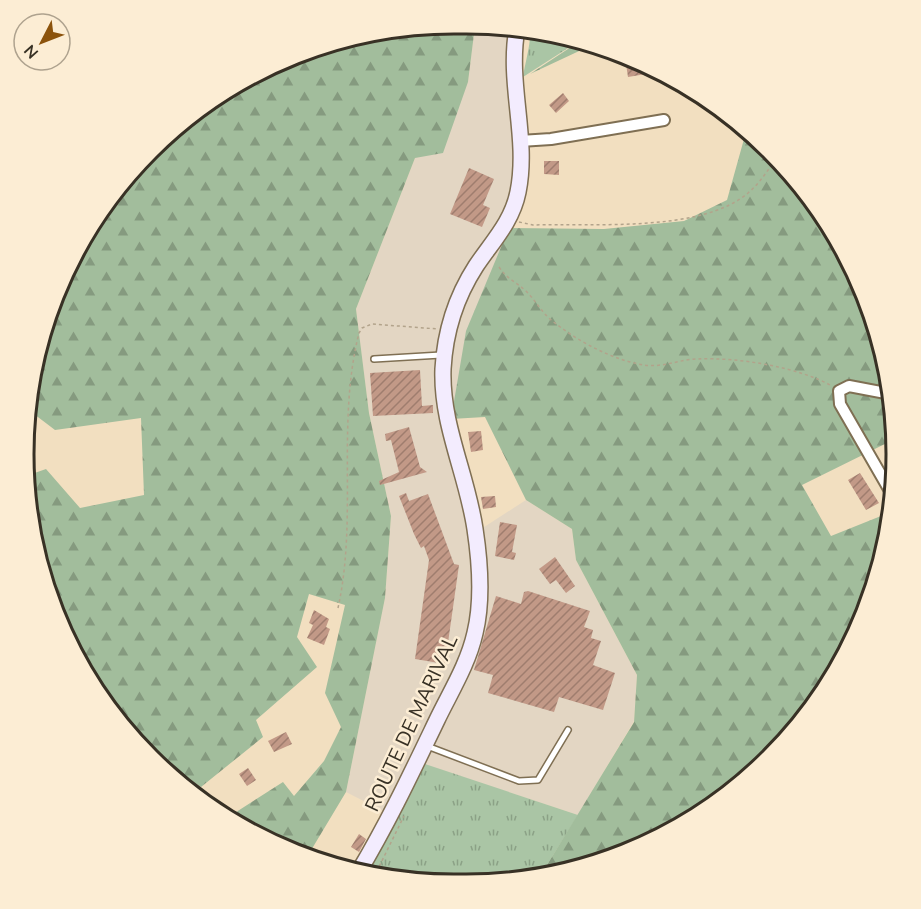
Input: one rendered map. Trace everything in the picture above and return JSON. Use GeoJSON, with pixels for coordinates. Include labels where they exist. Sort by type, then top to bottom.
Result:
{"type":"FeatureCollection","features":[{"type":"Feature","properties":{"kind":"main road","name":"ROUTE DE MARIVAL"},"geometry":{"type":"LineString","coordinates":[[364,864],[392,817],[466,661],[476,631],[479,607],[475,531],[446,416],[443,384],[444,355],[448,330],[467,282],[510,217],[520,180],[514,50],[516,37]]}},
{"type":"Feature","properties":{"kind":"street"},"geometry":{"type":"LineString","coordinates":[[520,141],[551,139],[664,120]]}},
{"type":"Feature","properties":{"kind":"street"},"geometry":{"type":"LineString","coordinates":[[882,392],[849,386],[839,391],[840,404],[886,484]]}},
{"type":"Feature","properties":{"kind":"lane"},"geometry":{"type":"LineString","coordinates":[[374,359],[444,355]]}},
{"type":"Feature","properties":{"kind":"lane"},"geometry":{"type":"LineString","coordinates":[[426,745],[519,781],[532,782],[542,776],[568,730]]}},
{"type":"Feature","properties":{"kind":"path"},"geometry":{"type":"LineString","coordinates":[[513,226],[517,220],[533,225],[624,224],[717,210],[747,194],[771,166]]}},
{"type":"Feature","properties":{"kind":"path"},"geometry":{"type":"LineString","coordinates":[[500,267],[508,280],[524,290],[550,318],[581,340],[612,356],[644,365],[672,365],[697,359],[776,368],[819,379],[839,391]]}},
{"type":"Feature","properties":{"kind":"path"},"geometry":{"type":"LineString","coordinates":[[338,608],[346,563],[349,394],[359,333],[363,328],[372,324],[448,330]]}},
{"type":"Feature","properties":{"kind":"path"},"geometry":{"type":"LineString","coordinates":[[379,867],[407,810]]}},
{"type":"Feature","properties":{"kind":"shaded area"},"geometry":{"type":"Polygon","coordinates":[[[474,34],[524,39],[521,64],[524,178],[451,419],[478,531],[526,500],[572,529],[576,560],[637,675],[634,721],[578,815],[423,764],[397,818],[346,792],[385,598],[391,516],[369,413],[356,309],[415,158],[468,82],[474,34]]]}},
{"type":"Feature","properties":{"kind":"green space"},"geometry":{"type":"Polygon","coordinates":[[[474,34],[468,82],[443,153],[415,158],[356,309],[369,413],[391,516],[385,598],[346,792],[312,849],[269,831],[235,813],[283,782],[294,796],[324,761],[341,727],[325,693],[345,605],[309,594],[297,637],[317,667],[256,720],[263,737],[201,787],[185,776],[158,751],[121,710],[105,688],[66,615],[49,563],[38,509],[35,473],[46,469],[80,508],[144,495],[141,418],[55,430],[36,416],[49,346],[66,294],[105,221],[139,178],[178,139],[221,105],[244,91],[294,66],[319,57],[400,38],[474,34]]]}},
{"type":"Feature","properties":{"kind":"green space"},"geometry":{"type":"Polygon","coordinates":[[[530,40],[569,48],[523,77],[530,40]]]}},
{"type":"Feature","properties":{"kind":"green space"},"geometry":{"type":"Polygon","coordinates":[[[570,48],[580,51],[530,74],[570,48]]]}},
{"type":"Feature","properties":{"kind":"green space"},"geometry":{"type":"Polygon","coordinates":[[[744,140],[782,178],[816,221],[855,294],[878,373],[883,400],[886,443],[802,485],[831,536],[882,516],[872,563],[855,615],[816,688],[782,731],[743,770],[700,804],[652,831],[602,852],[546,866],[634,722],[637,675],[576,560],[572,529],[526,500],[485,417],[451,419],[466,331],[509,228],[604,229],[684,221],[727,200],[744,140]]]}},
{"type":"Feature","properties":{"kind":"green space"},"geometry":{"type":"Polygon","coordinates":[[[422,763],[578,815],[546,866],[494,874],[427,874],[367,865],[422,763]]]}},
{"type":"Feature","properties":{"kind":"building"},"geometry":{"type":"Polygon","coordinates":[[[626,66],[644,74],[628,77],[626,66]]]}},
{"type":"Feature","properties":{"kind":"building"},"geometry":{"type":"Polygon","coordinates":[[[563,93],[569,101],[556,113],[549,105],[563,93]]]}},
{"type":"Feature","properties":{"kind":"building"},"geometry":{"type":"Polygon","coordinates":[[[544,161],[559,161],[559,175],[544,174],[544,161]]]}},
{"type":"Feature","properties":{"kind":"building"},"geometry":{"type":"Polygon","coordinates":[[[469,168],[494,179],[483,205],[490,208],[482,227],[450,214],[469,168]]]}},
{"type":"Feature","properties":{"kind":"building"},"geometry":{"type":"Polygon","coordinates":[[[420,370],[422,406],[433,405],[433,413],[373,416],[370,373],[420,370]]]}},
{"type":"Feature","properties":{"kind":"building"},"geometry":{"type":"Polygon","coordinates":[[[409,427],[420,467],[427,472],[380,485],[379,481],[399,472],[391,440],[386,441],[385,434],[409,427]]]}},
{"type":"Feature","properties":{"kind":"building"},"geometry":{"type":"Polygon","coordinates":[[[481,431],[483,450],[471,452],[468,432],[481,431]]]}},
{"type":"Feature","properties":{"kind":"building"},"geometry":{"type":"Polygon","coordinates":[[[860,473],[879,503],[866,510],[848,480],[860,473]]]}},
{"type":"Feature","properties":{"kind":"building"},"geometry":{"type":"Polygon","coordinates":[[[406,493],[409,501],[428,494],[454,564],[459,565],[445,664],[415,659],[429,560],[424,546],[421,548],[414,534],[399,496],[406,493]]]}},
{"type":"Feature","properties":{"kind":"building"},"geometry":{"type":"Polygon","coordinates":[[[495,496],[496,507],[483,509],[481,497],[495,496]]]}},
{"type":"Feature","properties":{"kind":"building"},"geometry":{"type":"Polygon","coordinates":[[[500,522],[517,525],[512,552],[516,553],[514,560],[495,556],[500,522]]]}},
{"type":"Feature","properties":{"kind":"building"},"geometry":{"type":"Polygon","coordinates":[[[555,557],[575,586],[566,593],[556,580],[550,584],[539,569],[555,557]]]}},
{"type":"Feature","properties":{"kind":"building"},"geometry":{"type":"Polygon","coordinates":[[[528,591],[590,611],[584,627],[593,630],[591,638],[601,641],[593,665],[615,673],[603,710],[559,697],[554,712],[488,693],[493,675],[474,670],[496,596],[521,604],[524,592],[528,591]]]}},
{"type":"Feature","properties":{"kind":"building"},"geometry":{"type":"Polygon","coordinates":[[[314,610],[329,619],[326,627],[330,629],[324,645],[307,638],[313,625],[309,623],[314,610]]]}},
{"type":"Feature","properties":{"kind":"building"},"geometry":{"type":"Polygon","coordinates":[[[286,732],[292,744],[274,752],[268,741],[286,732]]]}},
{"type":"Feature","properties":{"kind":"building"},"geometry":{"type":"Polygon","coordinates":[[[248,768],[256,780],[247,786],[239,774],[248,768]]]}},
{"type":"Feature","properties":{"kind":"building"},"geometry":{"type":"Polygon","coordinates":[[[359,834],[366,839],[359,852],[351,847],[359,834]]]}}]}
